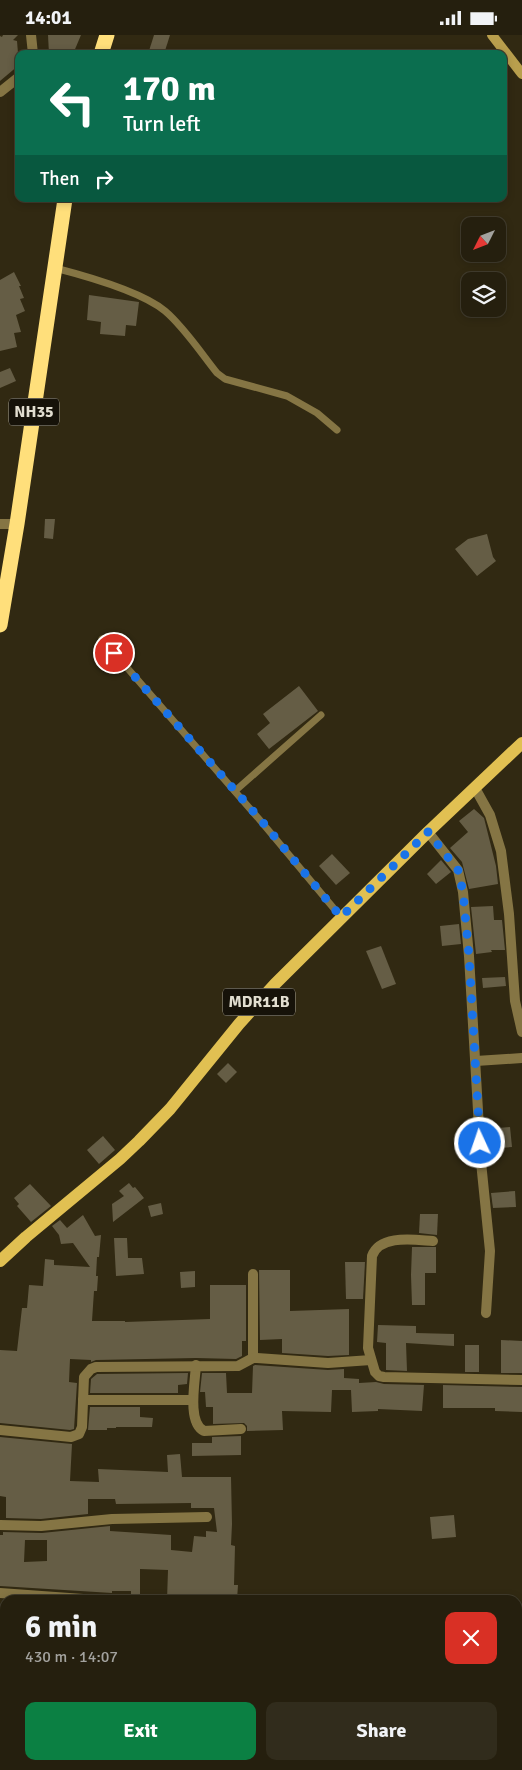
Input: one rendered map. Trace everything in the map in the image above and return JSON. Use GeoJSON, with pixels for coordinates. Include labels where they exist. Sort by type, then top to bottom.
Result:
{"type":"FeatureCollection","features":[{"type":"Feature","properties":{"kind":"highway"},"geometry":{"type":"LineString","coordinates":[[102,50],[107,35]]}},
{"type":"Feature","properties":{"kind":"highway","name":"NH35"},"geometry":{"type":"LineString","coordinates":[[0,625],[17,524],[65,202]]}},
{"type":"Feature","properties":{"kind":"main road","name":"MDR11B"},"geometry":{"type":"LineString","coordinates":[[0,1261],[120,1159],[170,1109],[239,1025],[276,984],[341,917],[522,743]]}},
{"type":"Feature","properties":{"kind":"street"},"geometry":{"type":"LineString","coordinates":[[31,35],[33,50]]}},
{"type":"Feature","properties":{"kind":"street"},"geometry":{"type":"LineString","coordinates":[[492,35],[504,50]]}},
{"type":"Feature","properties":{"kind":"street"},"geometry":{"type":"LineString","coordinates":[[507,54],[522,74]]}},
{"type":"Feature","properties":{"kind":"street"},"geometry":{"type":"LineString","coordinates":[[0,92],[15,80]]}},
{"type":"Feature","properties":{"kind":"street"},"geometry":{"type":"LineString","coordinates":[[0,524],[17,524]]}},
{"type":"Feature","properties":{"kind":"street"},"geometry":{"type":"LineString","coordinates":[[475,789],[490,815],[501,851],[509,914],[515,1001],[522,1032]]}},
{"type":"Feature","properties":{"kind":"street"},"geometry":{"type":"LineString","coordinates":[[428,832],[458,870],[460,878],[469,956],[481,1162],[490,1251],[486,1313]]}},
{"type":"Feature","properties":{"kind":"street"},"geometry":{"type":"LineString","coordinates":[[476,1061],[522,1057]]}},
{"type":"Feature","properties":{"kind":"street"},"geometry":{"type":"LineString","coordinates":[[433,1241],[400,1239],[392,1241],[374,1251],[372,1256],[368,1348],[375,1373],[384,1377],[522,1380]]}},
{"type":"Feature","properties":{"kind":"street"},"geometry":{"type":"LineString","coordinates":[[253,1274],[253,1358]]}},
{"type":"Feature","properties":{"kind":"street"},"geometry":{"type":"LineString","coordinates":[[0,1430],[75,1437],[82,1431],[84,1377],[91,1369],[96,1367],[238,1366],[253,1358],[328,1363],[371,1360]]}},
{"type":"Feature","properties":{"kind":"street"},"geometry":{"type":"LineString","coordinates":[[196,1365],[194,1421],[198,1429],[204,1431],[241,1429]]}},
{"type":"Feature","properties":{"kind":"street"},"geometry":{"type":"LineString","coordinates":[[83,1399],[194,1400]]}},
{"type":"Feature","properties":{"kind":"street"},"geometry":{"type":"LineString","coordinates":[[0,1525],[41,1526],[112,1519],[207,1517]]}},
{"type":"Feature","properties":{"kind":"street"},"geometry":{"type":"LineString","coordinates":[[0,1593],[28,1595]]}},
{"type":"Feature","properties":{"kind":"lane"},"geometry":{"type":"LineString","coordinates":[[54,268],[111,285],[150,301],[165,311],[217,373],[225,379],[287,396],[317,413],[337,430]]}},
{"type":"Feature","properties":{"kind":"lane"},"geometry":{"type":"LineString","coordinates":[[102,639],[235,791],[341,917]]}},
{"type":"Feature","properties":{"kind":"lane"},"geometry":{"type":"LineString","coordinates":[[235,791],[321,715]]}},
{"type":"Feature","properties":{"kind":"building"},"geometry":{"type":"Polygon","coordinates":[[[3,35],[18,35],[13,40],[17,41],[18,50],[15,50],[15,68],[0,81],[0,36],[2,37],[3,35]]]}},
{"type":"Feature","properties":{"kind":"building"},"geometry":{"type":"Polygon","coordinates":[[[48,35],[81,35],[75,50],[49,50],[48,35]]]}},
{"type":"Feature","properties":{"kind":"building"},"geometry":{"type":"Polygon","coordinates":[[[154,35],[170,35],[165,50],[149,50],[154,35]]]}},
{"type":"Feature","properties":{"kind":"building"},"geometry":{"type":"Polygon","coordinates":[[[14,272],[21,286],[19,286],[24,298],[20,299],[25,311],[16,315],[21,332],[14,333],[17,347],[0,351],[0,280],[14,272]]]}},
{"type":"Feature","properties":{"kind":"building"},"geometry":{"type":"Polygon","coordinates":[[[89,295],[139,302],[136,326],[126,325],[125,336],[100,334],[101,322],[87,320],[89,295]]]}},
{"type":"Feature","properties":{"kind":"building"},"geometry":{"type":"Polygon","coordinates":[[[10,368],[16,381],[0,388],[0,372],[10,368]]]}},
{"type":"Feature","properties":{"kind":"building"},"geometry":{"type":"Polygon","coordinates":[[[45,519],[55,519],[53,539],[44,538],[45,519]]]}},
{"type":"Feature","properties":{"kind":"building"},"geometry":{"type":"Polygon","coordinates":[[[487,534],[493,557],[496,561],[477,576],[455,549],[468,539],[487,534]]]}},
{"type":"Feature","properties":{"kind":"building"},"geometry":{"type":"Polygon","coordinates":[[[299,686],[318,711],[269,749],[257,734],[270,723],[263,714],[299,686]]]}},
{"type":"Feature","properties":{"kind":"building"},"geometry":{"type":"Polygon","coordinates":[[[474,809],[484,818],[496,866],[498,884],[469,889],[462,862],[450,848],[468,832],[459,821],[474,809]]]}},
{"type":"Feature","properties":{"kind":"building"},"geometry":{"type":"Polygon","coordinates":[[[332,854],[350,873],[336,885],[319,866],[332,854]]]}},
{"type":"Feature","properties":{"kind":"building"},"geometry":{"type":"Polygon","coordinates":[[[441,860],[451,872],[436,884],[427,874],[441,860]]]}},
{"type":"Feature","properties":{"kind":"building"},"geometry":{"type":"Polygon","coordinates":[[[493,906],[494,920],[502,920],[505,950],[491,950],[492,952],[476,954],[471,907],[493,906]]]}},
{"type":"Feature","properties":{"kind":"building"},"geometry":{"type":"Polygon","coordinates":[[[459,924],[461,944],[442,946],[440,926],[459,924]]]}},
{"type":"Feature","properties":{"kind":"building"},"geometry":{"type":"Polygon","coordinates":[[[381,946],[396,984],[382,989],[366,951],[381,946]]]}},
{"type":"Feature","properties":{"kind":"building"},"geometry":{"type":"Polygon","coordinates":[[[505,977],[506,986],[483,988],[482,978],[505,977]]]}},
{"type":"Feature","properties":{"kind":"building"},"geometry":{"type":"Polygon","coordinates":[[[228,1063],[237,1072],[226,1083],[217,1074],[228,1063]]]}},
{"type":"Feature","properties":{"kind":"building"},"geometry":{"type":"Polygon","coordinates":[[[510,1127],[512,1147],[487,1149],[486,1129],[510,1127]]]}},
{"type":"Feature","properties":{"kind":"building"},"geometry":{"type":"Polygon","coordinates":[[[103,1136],[115,1150],[99,1164],[87,1150],[103,1136]]]}},
{"type":"Feature","properties":{"kind":"building"},"geometry":{"type":"Polygon","coordinates":[[[129,1183],[144,1198],[113,1222],[112,1204],[124,1196],[119,1191],[129,1183]]]}},
{"type":"Feature","properties":{"kind":"building"},"geometry":{"type":"Polygon","coordinates":[[[30,1184],[51,1206],[31,1222],[17,1206],[19,1204],[14,1198],[30,1184]]]}},
{"type":"Feature","properties":{"kind":"building"},"geometry":{"type":"Polygon","coordinates":[[[515,1191],[516,1207],[493,1208],[491,1193],[515,1191]]]}},
{"type":"Feature","properties":{"kind":"building"},"geometry":{"type":"Polygon","coordinates":[[[161,1203],[163,1214],[151,1217],[148,1206],[161,1203]]]}},
{"type":"Feature","properties":{"kind":"building"},"geometry":{"type":"Polygon","coordinates":[[[420,1214],[438,1214],[437,1235],[419,1233],[420,1214]]]}},
{"type":"Feature","properties":{"kind":"building"},"geometry":{"type":"Polygon","coordinates":[[[83,1215],[95,1236],[101,1235],[99,1257],[97,1257],[97,1291],[94,1291],[92,1321],[125,1322],[210,1319],[210,1285],[246,1285],[246,1341],[242,1341],[242,1356],[236,1359],[96,1360],[91,1362],[91,1360],[70,1359],[69,1382],[77,1383],[74,1429],[0,1423],[0,1350],[17,1351],[22,1308],[27,1308],[29,1285],[43,1286],[45,1259],[54,1260],[54,1265],[90,1267],[73,1243],[61,1244],[59,1235],[52,1226],[60,1220],[67,1228],[83,1215]]]}},
{"type":"Feature","properties":{"kind":"building"},"geometry":{"type":"Polygon","coordinates":[[[114,1238],[127,1238],[128,1258],[142,1258],[144,1274],[116,1276],[114,1238]]]}},
{"type":"Feature","properties":{"kind":"building"},"geometry":{"type":"Polygon","coordinates":[[[412,1247],[436,1247],[436,1273],[425,1273],[425,1305],[412,1305],[412,1247]]]}},
{"type":"Feature","properties":{"kind":"building"},"geometry":{"type":"Polygon","coordinates":[[[345,1262],[365,1262],[363,1299],[346,1299],[345,1262]]]}},
{"type":"Feature","properties":{"kind":"building"},"geometry":{"type":"Polygon","coordinates":[[[259,1270],[290,1270],[290,1311],[349,1309],[349,1355],[328,1356],[282,1353],[282,1339],[260,1340],[259,1270]]]}},
{"type":"Feature","properties":{"kind":"building"},"geometry":{"type":"Polygon","coordinates":[[[195,1271],[195,1287],[181,1288],[180,1272],[195,1271]]]}},
{"type":"Feature","properties":{"kind":"building"},"geometry":{"type":"Polygon","coordinates":[[[378,1325],[416,1326],[416,1333],[454,1334],[454,1346],[406,1343],[407,1371],[386,1370],[386,1343],[377,1342],[378,1325]]]}},
{"type":"Feature","properties":{"kind":"building"},"geometry":{"type":"Polygon","coordinates":[[[501,1340],[522,1341],[522,1373],[501,1373],[501,1340]]]}},
{"type":"Feature","properties":{"kind":"building"},"geometry":{"type":"Polygon","coordinates":[[[465,1345],[479,1345],[479,1372],[465,1372],[465,1345]]]}},
{"type":"Feature","properties":{"kind":"building"},"geometry":{"type":"Polygon","coordinates":[[[253,1366],[328,1370],[344,1369],[344,1378],[359,1379],[359,1383],[376,1382],[424,1385],[422,1411],[378,1409],[378,1411],[352,1412],[351,1390],[332,1390],[331,1412],[282,1411],[283,1430],[247,1431],[247,1426],[244,1423],[213,1424],[213,1407],[206,1407],[205,1392],[200,1392],[202,1373],[226,1373],[227,1393],[252,1393],[253,1366]]]}},
{"type":"Feature","properties":{"kind":"building"},"geometry":{"type":"Polygon","coordinates":[[[188,1373],[187,1384],[178,1385],[178,1393],[90,1393],[91,1379],[97,1374],[188,1373]]]}},
{"type":"Feature","properties":{"kind":"building"},"geometry":{"type":"Polygon","coordinates":[[[443,1385],[522,1387],[522,1412],[495,1411],[495,1408],[443,1408],[443,1385]]]}},
{"type":"Feature","properties":{"kind":"building"},"geometry":{"type":"Polygon","coordinates":[[[90,1407],[140,1407],[140,1417],[153,1418],[152,1427],[116,1427],[107,1428],[107,1430],[88,1430],[90,1407]]]}},
{"type":"Feature","properties":{"kind":"building"},"geometry":{"type":"Polygon","coordinates":[[[241,1436],[241,1455],[192,1456],[192,1443],[212,1443],[212,1437],[241,1436]]]}},
{"type":"Feature","properties":{"kind":"building"},"geometry":{"type":"Polygon","coordinates":[[[0,1437],[72,1444],[70,1481],[99,1482],[98,1469],[168,1472],[167,1455],[180,1454],[182,1477],[231,1477],[231,1545],[235,1546],[234,1585],[238,1585],[237,1595],[167,1595],[168,1570],[140,1569],[140,1595],[131,1595],[131,1591],[112,1591],[112,1593],[0,1586],[0,1535],[3,1535],[3,1532],[42,1533],[110,1526],[110,1531],[171,1535],[171,1550],[192,1552],[194,1536],[206,1537],[206,1531],[217,1532],[214,1508],[191,1508],[191,1503],[116,1504],[115,1499],[88,1499],[88,1514],[41,1519],[6,1518],[6,1497],[0,1496],[0,1437]],[[25,1540],[24,1562],[47,1561],[47,1540],[25,1540]]]}},
{"type":"Feature","properties":{"kind":"building"},"geometry":{"type":"Polygon","coordinates":[[[454,1515],[456,1537],[432,1539],[430,1517],[454,1515]]]}},
{"type":"Feature","properties":{"kind":"route"},"geometry":{"type":"LineString","coordinates":[[114,653],[260,819],[341,917],[428,832],[458,870],[463,892],[469,956],[480,1143]]}}]}
